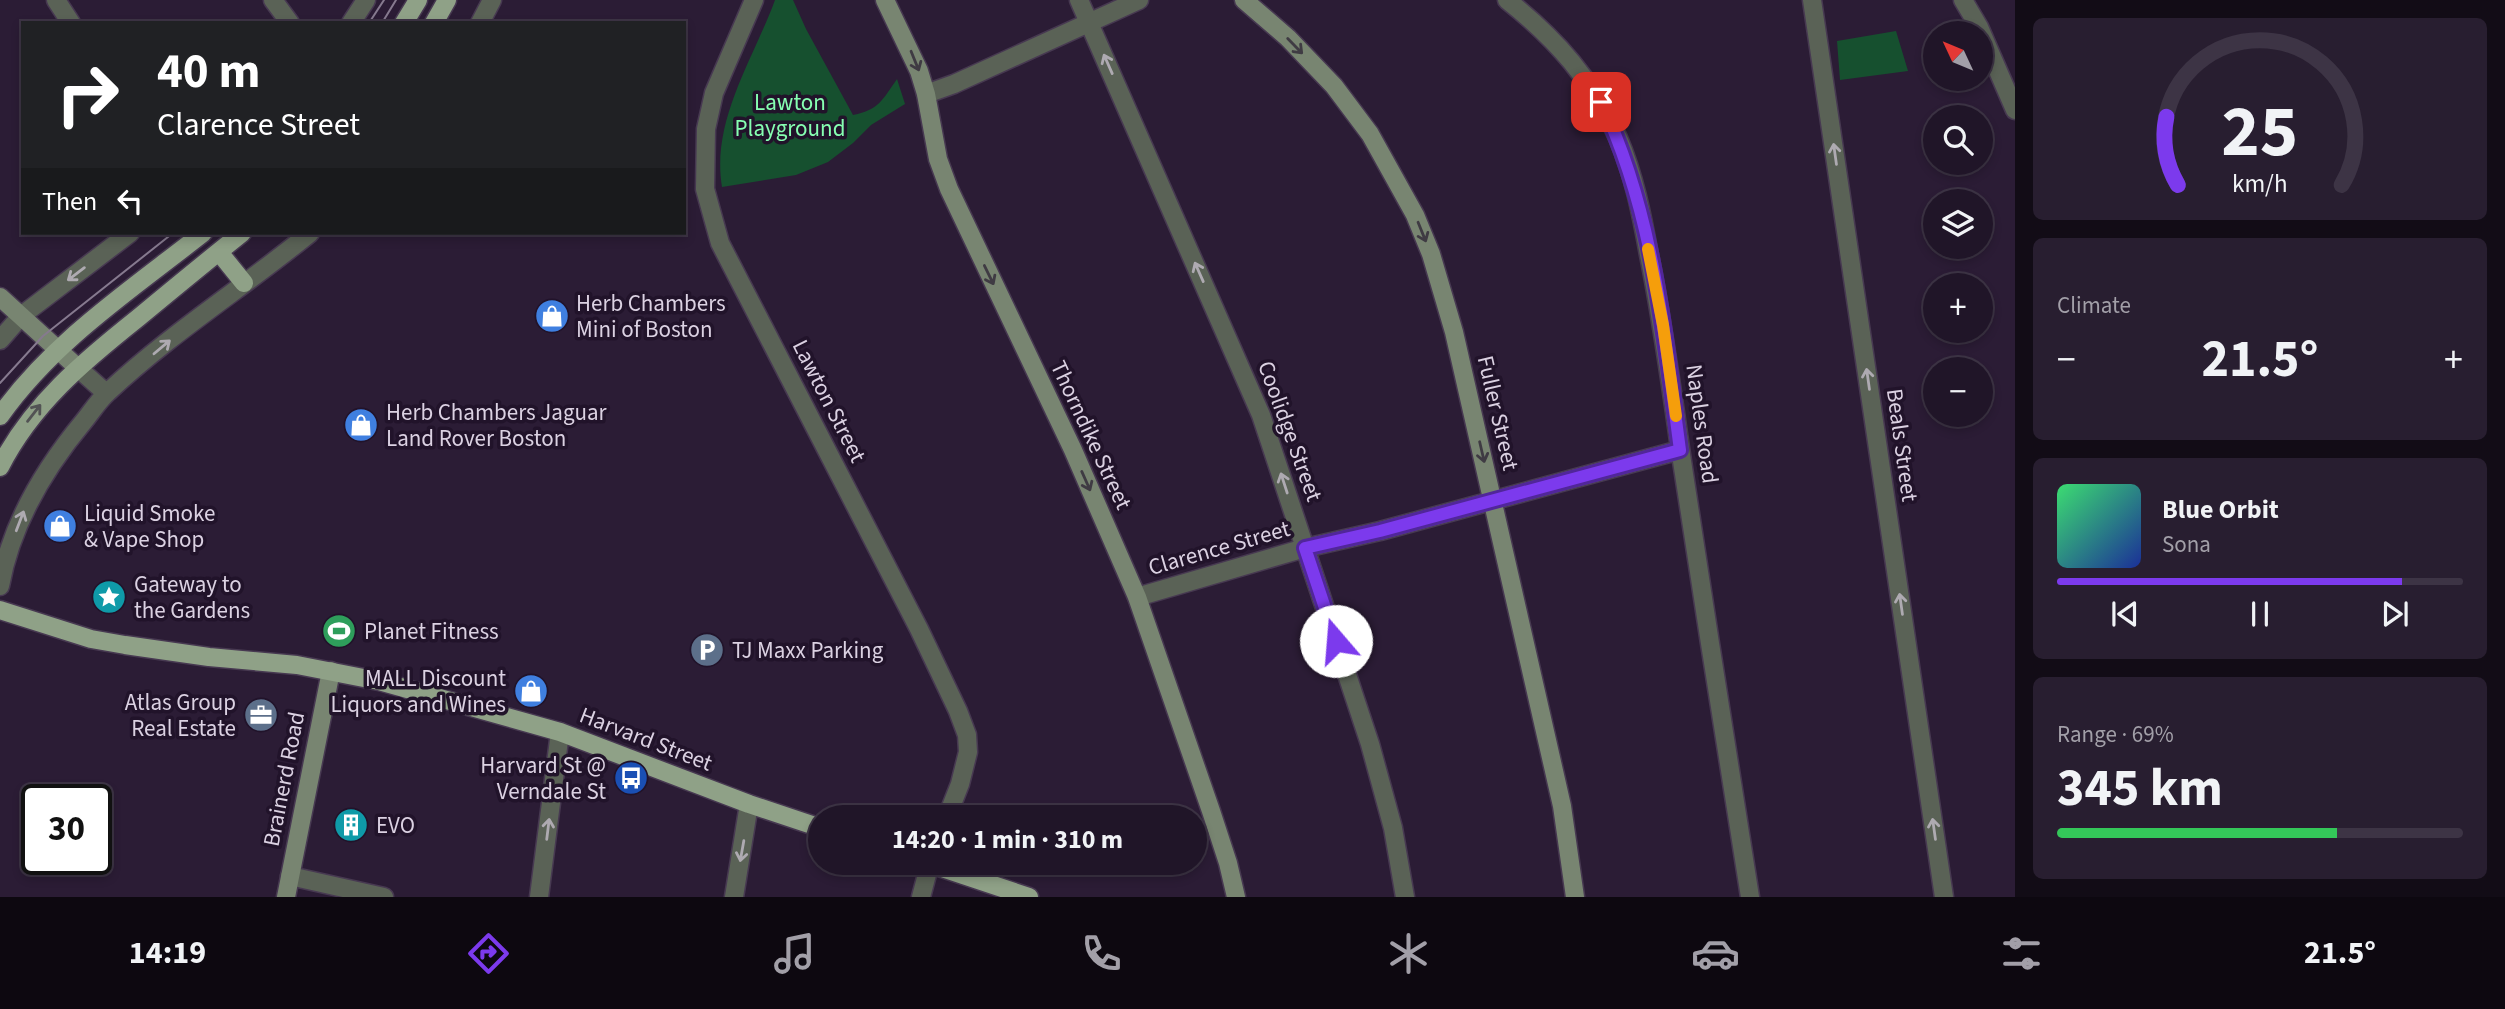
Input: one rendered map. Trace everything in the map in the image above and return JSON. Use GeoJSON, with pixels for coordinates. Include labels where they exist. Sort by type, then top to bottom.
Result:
{"type":"FeatureCollection","features":[{"type":"Feature","properties":{"kind":"main road"},"geometry":{"type":"LineString","coordinates":[[405,21],[418,0]]}},
{"type":"Feature","properties":{"kind":"main road"},"geometry":{"type":"LineString","coordinates":[[435,21],[447,0]]}},
{"type":"Feature","properties":{"kind":"main road"},"geometry":{"type":"LineString","coordinates":[[0,416],[26,382],[58,349],[200,235]]}},
{"type":"Feature","properties":{"kind":"main road"},"geometry":{"type":"LineString","coordinates":[[0,467],[22,429],[47,397],[78,368],[239,235]]}},
{"type":"Feature","properties":{"kind":"main road"},"geometry":{"type":"LineString","coordinates":[[219,251],[244,283]]}},
{"type":"Feature","properties":{"kind":"main road","name":"Harvard Street"},"geometry":{"type":"LineString","coordinates":[[0,610],[91,639],[222,658],[297,665],[379,681],[560,732],[808,824]]}},
{"type":"Feature","properties":{"kind":"main road"},"geometry":{"type":"LineString","coordinates":[[964,875],[1029,897]]}},
{"type":"Feature","properties":{"kind":"street"},"geometry":{"type":"LineString","coordinates":[[56,0],[70,21]]}},
{"type":"Feature","properties":{"kind":"street"},"geometry":{"type":"LineString","coordinates":[[272,0],[288,21]]}},
{"type":"Feature","properties":{"kind":"street"},"geometry":{"type":"LineString","coordinates":[[352,21],[366,0]]}},
{"type":"Feature","properties":{"kind":"street"},"geometry":{"type":"LineString","coordinates":[[481,21],[492,0]]}},
{"type":"Feature","properties":{"kind":"street","name":"Lawton Street"},"geometry":{"type":"LineString","coordinates":[[754,0],[714,93],[706,129],[705,189],[720,243],[919,629],[963,723],[968,752],[952,805]]}},
{"type":"Feature","properties":{"kind":"street","name":"Thorndike Street"},"geometry":{"type":"LineString","coordinates":[[886,0],[910,49],[926,94],[938,159],[949,189],[1073,450],[1137,597],[1211,811],[1236,897]]}},
{"type":"Feature","properties":{"kind":"street","name":"Coolidge Street"},"geometry":{"type":"LineString","coordinates":[[1079,0],[1261,415],[1370,744],[1393,828],[1405,897]]}},
{"type":"Feature","properties":{"kind":"street"},"geometry":{"type":"LineString","coordinates":[[926,94],[954,84],[1139,0]]}},
{"type":"Feature","properties":{"kind":"street","name":"Fuller Street"},"geometry":{"type":"LineString","coordinates":[[1244,0],[1288,38],[1334,86],[1370,134],[1415,215],[1431,254],[1454,332],[1562,806],[1575,897]]}},
{"type":"Feature","properties":{"kind":"street","name":"Naples Road"},"geometry":{"type":"LineString","coordinates":[[1507,0],[1556,42],[1584,75],[1601,102],[1618,139],[1640,207],[1663,325],[1750,897]]}},
{"type":"Feature","properties":{"kind":"street","name":"Beals Street"},"geometry":{"type":"LineString","coordinates":[[1812,0],[1944,897]]}},
{"type":"Feature","properties":{"kind":"street"},"geometry":{"type":"LineString","coordinates":[[1963,0],[1979,27],[2015,110]]}},
{"type":"Feature","properties":{"kind":"street"},"geometry":{"type":"LineString","coordinates":[[0,340],[21,316],[127,235]]}},
{"type":"Feature","properties":{"kind":"street"},"geometry":{"type":"LineString","coordinates":[[0,586],[21,517],[41,480],[63,447],[106,393],[173,337],[307,235]]}},
{"type":"Feature","properties":{"kind":"street"},"geometry":{"type":"LineString","coordinates":[[0,297],[106,393]]}},
{"type":"Feature","properties":{"kind":"street","name":"Clarence Street"},"geometry":{"type":"LineString","coordinates":[[1137,597],[1305,548],[1380,531],[1680,450]]}},
{"type":"Feature","properties":{"kind":"street","name":"Brainerd Road"},"geometry":{"type":"LineString","coordinates":[[286,897],[331,671]]}},
{"type":"Feature","properties":{"kind":"street"},"geometry":{"type":"LineString","coordinates":[[539,897],[560,732]]}},
{"type":"Feature","properties":{"kind":"street"},"geometry":{"type":"LineString","coordinates":[[734,897],[749,804]]}},
{"type":"Feature","properties":{"kind":"street"},"geometry":{"type":"LineString","coordinates":[[921,897],[926,875]]}},
{"type":"Feature","properties":{"kind":"street"},"geometry":{"type":"LineString","coordinates":[[290,876],[384,897]]}},
{"type":"Feature","properties":{"kind":"green space","name":"Lawton Playground"},"geometry":{"type":"Polygon","coordinates":[[[775,0],[793,0],[853,115],[875,107],[897,79],[905,104],[871,125],[828,162],[796,175],[722,187],[720,162],[728,115],[775,0]]]}},
{"type":"Feature","properties":{"kind":"green space"},"geometry":{"type":"Polygon","coordinates":[[[1896,31],[1908,71],[1840,80],[1837,41],[1896,31]]]}},
{"type":"Feature","properties":{"kind":"tram line"},"geometry":{"type":"LineString","coordinates":[[370,21],[384,0]]}},
{"type":"Feature","properties":{"kind":"tram line"},"geometry":{"type":"LineString","coordinates":[[383,21],[396,0]]}},
{"type":"Feature","properties":{"kind":"tram line"},"geometry":{"type":"LineString","coordinates":[[0,383],[43,336],[170,235]]}},
{"type":"Feature","properties":{"kind":"slow traffic"},"geometry":{"type":"LineString","coordinates":[[1648,249],[1663,325],[1676,416]]}},
{"type":"Feature","properties":{"kind":"place","name":"Herb Chambers Mini of Boston"},"geometry":{"type":"Point","coordinates":[552,316]}},
{"type":"Feature","properties":{"kind":"place","name":"Herb Chambers Jaguar Land Rover Boston"},"geometry":{"type":"Point","coordinates":[361,425]}},
{"type":"Feature","properties":{"kind":"place","name":"Liquid Smoke & Vape Shop"},"geometry":{"type":"Point","coordinates":[60,526]}},
{"type":"Feature","properties":{"kind":"place","name":"Gateway to the Gardens"},"geometry":{"type":"Point","coordinates":[109,597]}},
{"type":"Feature","properties":{"kind":"place","name":"Planet Fitness"},"geometry":{"type":"Point","coordinates":[339,631]}},
{"type":"Feature","properties":{"kind":"place","name":"TJ Maxx Parking"},"geometry":{"type":"Point","coordinates":[707,650]}},
{"type":"Feature","properties":{"kind":"place","name":"MALL Discount Liquors and Wines"},"geometry":{"type":"Point","coordinates":[531,691]}},
{"type":"Feature","properties":{"kind":"place","name":"Atlas Group Real Estate"},"geometry":{"type":"Point","coordinates":[261,715]}},
{"type":"Feature","properties":{"kind":"place","name":"Harvard St @ Verndale St"},"geometry":{"type":"Point","coordinates":[631,778]}},
{"type":"Feature","properties":{"kind":"place","name":"EVO"},"geometry":{"type":"Point","coordinates":[351,825]}},
{"type":"Feature","properties":{"kind":"route"},"geometry":{"type":"LineString","coordinates":[[1336,641],[1305,548],[1380,531],[1680,450],[1663,325],[1640,207],[1618,139],[1601,102]]}}]}
